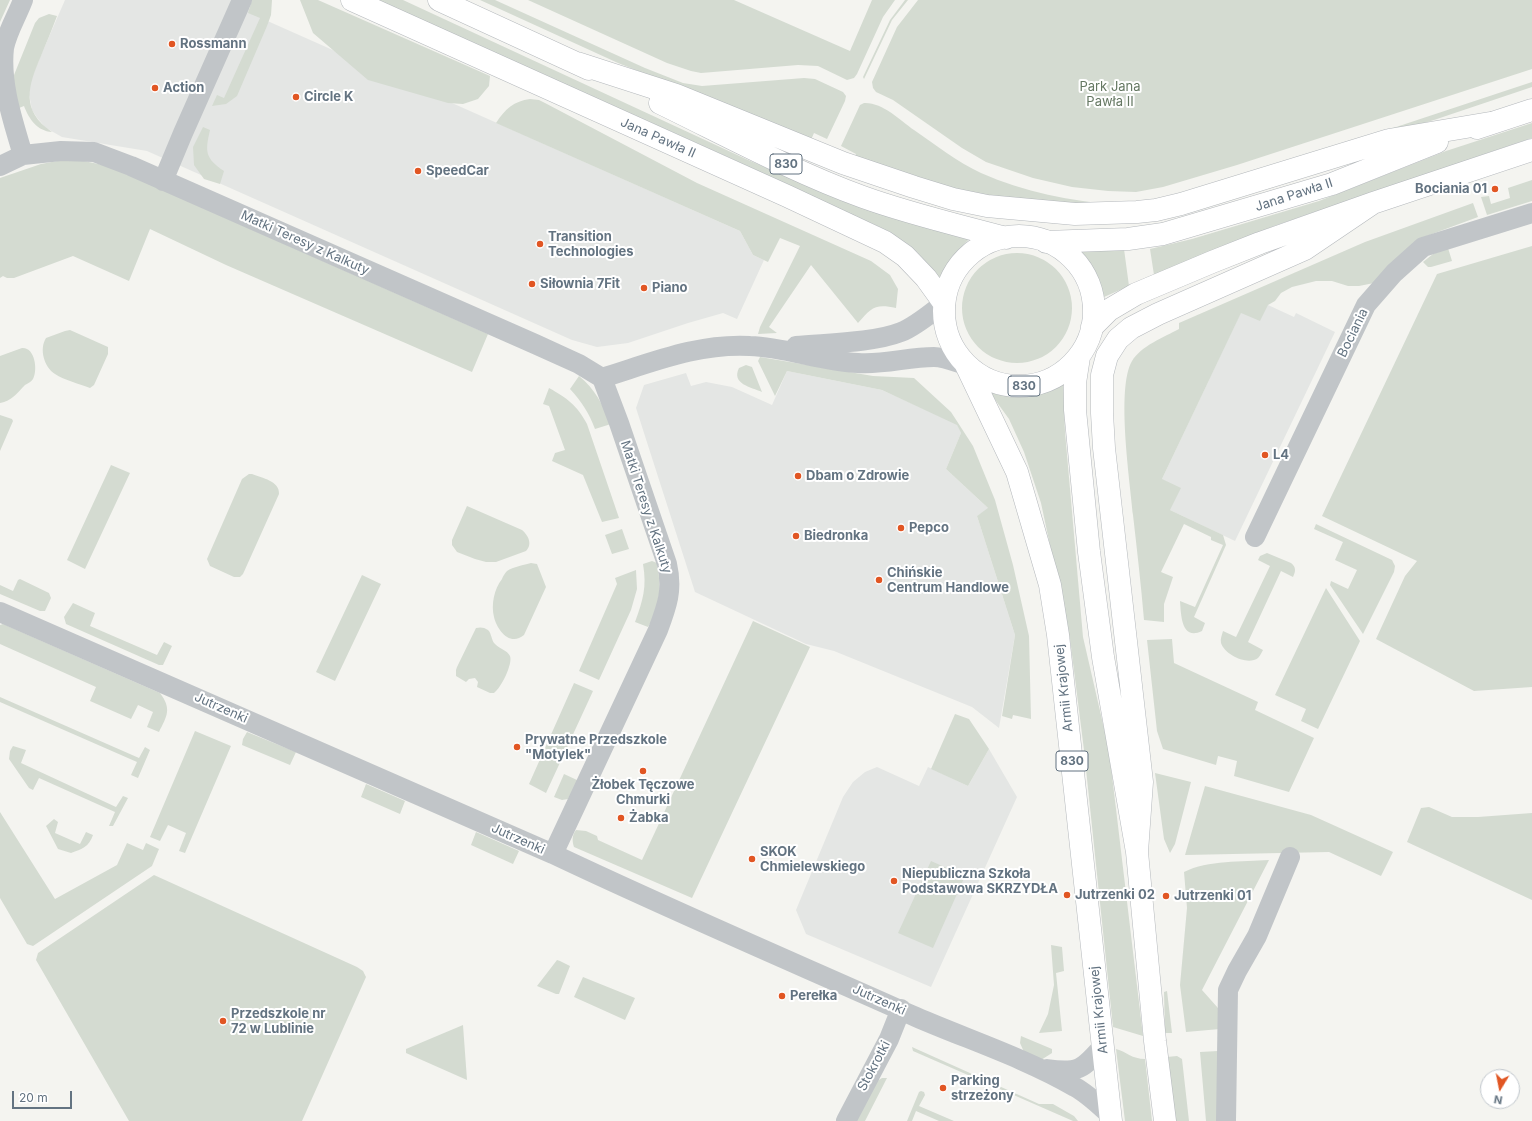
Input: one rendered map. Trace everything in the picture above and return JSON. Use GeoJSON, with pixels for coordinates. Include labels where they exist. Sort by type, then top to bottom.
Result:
{"type":"FeatureCollection","features":[{"type":"Feature","properties":{"kind":"main road","name":"Jana Pawła II"},"geometry":{"type":"LineString","coordinates":[[352,0],[885,242],[905,256],[926,278],[944,303]]}},
{"type":"Feature","properties":{"kind":"main road","name":"830"},"geometry":{"type":"LineString","coordinates":[[439,0],[577,63],[801,171],[861,197],[903,212],[1006,238]]}},
{"type":"Feature","properties":{"kind":"main road"},"geometry":{"type":"LineString","coordinates":[[577,63],[676,95],[843,163],[953,199],[987,206],[1074,214],[1156,210],[1181,204],[1389,140],[1490,123]]}},
{"type":"Feature","properties":{"kind":"main road","name":"Jana Pawła II"},"geometry":{"type":"LineString","coordinates":[[1046,242],[1128,238],[1163,234],[1184,229],[1332,184],[1418,149],[1490,123],[1532,110]]}},
{"type":"Feature","properties":{"kind":"main road"},"geometry":{"type":"LineString","coordinates":[[1092,327],[1109,310],[1136,294],[1260,244],[1373,203],[1532,150]]}},
{"type":"Feature","properties":{"kind":"main road"},"geometry":{"type":"LineString","coordinates":[[1136,852],[1142,782],[1104,448],[1102,375],[1107,356],[1118,339],[1131,328],[1158,314],[1305,249],[1373,203]]}},
{"type":"Feature","properties":{"kind":"main road","name":"830"},"geometry":{"type":"LineString","coordinates":[[1026,237],[1046,242],[1058,248],[1078,265],[1085,276],[1093,301],[1094,314],[1092,327],[1089,338],[1079,356],[1064,372],[1055,377],[1024,386],[1003,385],[993,382],[974,372],[960,358],[950,341],[944,322],[944,303],[951,280],[964,260],[983,245],[1006,238],[1026,237]]}},
{"type":"Feature","properties":{"kind":"main road","name":"830"},"geometry":{"type":"LineString","coordinates":[[1079,356],[1075,383],[1075,410],[1089,552],[1103,657],[1136,852],[1155,1041],[1165,1121]]}},
{"type":"Feature","properties":{"kind":"main road","name":"Armii Krajowej"},"geometry":{"type":"LineString","coordinates":[[966,365],[1005,444],[1017,472],[1050,585],[1059,643],[1111,1119]]}},
{"type":"Feature","properties":{"kind":"street"},"geometry":{"type":"LineString","coordinates":[[23,156],[2,87],[1,69],[4,48],[24,0]]}},
{"type":"Feature","properties":{"kind":"street"},"geometry":{"type":"LineString","coordinates":[[163,180],[242,0]]}},
{"type":"Feature","properties":{"kind":"street","name":"Matki Teresy z Kalkuty"},"geometry":{"type":"LineString","coordinates":[[0,166],[23,156],[61,151],[94,152],[131,166],[560,355],[579,364],[602,378],[619,423],[667,564],[670,577],[670,592],[658,630],[553,854]]}},
{"type":"Feature","properties":{"kind":"street","name":"Bociania"},"geometry":{"type":"LineString","coordinates":[[1255,537],[1366,305],[1394,273],[1423,247],[1532,214]]}},
{"type":"Feature","properties":{"kind":"street"},"geometry":{"type":"LineString","coordinates":[[768,348],[886,337],[902,332],[944,303]]}},
{"type":"Feature","properties":{"kind":"street"},"geometry":{"type":"LineString","coordinates":[[602,378],[680,353],[710,347],[750,346],[768,348],[853,363],[874,364],[915,358],[936,357],[966,365]]}},
{"type":"Feature","properties":{"kind":"street","name":"Jutrzenki"},"geometry":{"type":"LineString","coordinates":[[0,612],[553,854],[612,882],[901,1010],[1035,1067],[1075,1087],[1095,1102],[1111,1119]]}},
{"type":"Feature","properties":{"kind":"street"},"geometry":{"type":"LineString","coordinates":[[1226,1121],[1228,990],[1256,936],[1290,857]]}},
{"type":"Feature","properties":{"kind":"street","name":"Stokrotki"},"geometry":{"type":"LineString","coordinates":[[846,1121],[889,1039],[901,1010]]}},
{"type":"Feature","properties":{"kind":"street","name":"Jutrzenki"},"geometry":{"type":"LineString","coordinates":[[1035,1067],[1064,1072],[1075,1070],[1090,1061],[1103,1046]]}},
{"type":"Feature","properties":{"kind":"shaded area"},"geometry":{"type":"Polygon","coordinates":[[[65,0],[239,0],[263,19],[740,231],[753,255],[764,260],[737,319],[723,313],[628,343],[597,347],[572,340],[147,151],[62,137],[46,128],[32,110],[29,94],[31,78],[65,0]]]}},
{"type":"Feature","properties":{"kind":"shaded area"},"geometry":{"type":"Polygon","coordinates":[[[1268,305],[1294,317],[1296,313],[1335,332],[1235,541],[1170,510],[1162,479],[1241,312],[1268,305]]]}},
{"type":"Feature","properties":{"kind":"shaded area"},"geometry":{"type":"Polygon","coordinates":[[[787,371],[882,390],[957,424],[961,433],[946,469],[989,509],[977,516],[1015,635],[999,728],[972,707],[834,651],[806,644],[695,592],[636,408],[644,385],[686,373],[691,386],[706,382],[732,387],[772,405],[787,371]]]}},
{"type":"Feature","properties":{"kind":"shaded area","name":"Niepubliczna Szkoła Podstawowa SKRZYDŁA"},"geometry":{"type":"Polygon","coordinates":[[[989,749],[1017,797],[931,987],[806,934],[796,910],[843,797],[853,782],[865,772],[877,767],[919,786],[928,767],[968,786],[989,749]]]}},
{"type":"Feature","properties":{"kind":"green space"},"geometry":{"type":"Polygon","coordinates":[[[0,0],[10,0],[0,22],[0,0]]]}},
{"type":"Feature","properties":{"kind":"green space"},"geometry":{"type":"Polygon","coordinates":[[[252,0],[272,0],[271,15],[267,26],[237,96],[226,104],[212,106],[217,95],[224,98],[260,18],[248,13],[252,0]]]}},
{"type":"Feature","properties":{"kind":"green space"},"geometry":{"type":"Polygon","coordinates":[[[300,0],[318,0],[490,76],[489,86],[478,99],[463,104],[448,103],[368,80],[313,33],[300,0]]]}},
{"type":"Feature","properties":{"kind":"green space"},"geometry":{"type":"Polygon","coordinates":[[[378,0],[403,0],[746,159],[826,194],[971,237],[954,255],[939,278],[917,252],[890,232],[732,159],[378,0]]]}},
{"type":"Feature","properties":{"kind":"green space"},"geometry":{"type":"Polygon","coordinates":[[[480,0],[495,0],[645,68],[683,83],[702,86],[804,78],[815,79],[843,92],[846,96],[845,101],[827,139],[814,133],[811,140],[618,63],[480,0]]]}},
{"type":"Feature","properties":{"kind":"green space"},"geometry":{"type":"Polygon","coordinates":[[[528,0],[734,0],[850,51],[872,0],[895,0],[883,17],[857,74],[854,78],[847,80],[818,66],[798,65],[701,73],[691,71],[667,63],[528,0]]]}},
{"type":"Feature","properties":{"kind":"green space"},"geometry":{"type":"Polygon","coordinates":[[[905,0],[908,0],[892,20],[864,79],[863,77],[890,20],[905,0]]]}},
{"type":"Feature","properties":{"kind":"green space","name":"Park Jana Pawła II"},"geometry":{"type":"Polygon","coordinates":[[[918,0],[1532,0],[1532,69],[1237,165],[1163,187],[1136,192],[1072,187],[1033,178],[986,162],[962,148],[893,100],[876,92],[873,88],[872,82],[897,27],[918,0]]]}},
{"type":"Feature","properties":{"kind":"green space"},"geometry":{"type":"Polygon","coordinates":[[[49,14],[57,16],[36,67],[30,87],[30,97],[31,106],[35,115],[42,124],[52,132],[42,129],[34,124],[24,106],[19,108],[12,80],[35,23],[39,18],[49,14]]]}},
{"type":"Feature","properties":{"kind":"green space"},"geometry":{"type":"Polygon","coordinates":[[[1532,82],[1532,87],[1434,120],[1290,164],[1153,202],[1378,133],[1532,82]]]}},
{"type":"Feature","properties":{"kind":"green space"},"geometry":{"type":"Polygon","coordinates":[[[530,99],[539,100],[545,103],[697,183],[871,261],[890,275],[898,289],[896,308],[883,306],[874,308],[870,310],[858,323],[811,265],[769,327],[777,333],[758,334],[760,327],[800,246],[780,238],[768,262],[753,255],[740,231],[496,123],[510,106],[530,99]]]}},
{"type":"Feature","properties":{"kind":"green space"},"geometry":{"type":"Polygon","coordinates":[[[864,103],[871,103],[884,108],[964,164],[997,180],[1048,195],[1118,205],[1118,207],[971,194],[853,159],[856,154],[841,146],[860,105],[864,103]]]}},
{"type":"Feature","properties":{"kind":"green space"},"geometry":{"type":"Polygon","coordinates":[[[1532,123],[1532,138],[1274,226],[1154,275],[1150,249],[1192,239],[1319,201],[1446,151],[1532,123]]]}},
{"type":"Feature","properties":{"kind":"green space"},"geometry":{"type":"Polygon","coordinates":[[[203,127],[210,130],[207,144],[208,154],[213,162],[224,171],[220,184],[204,179],[194,165],[193,147],[203,127]]]}},
{"type":"Feature","properties":{"kind":"green space"},"geometry":{"type":"Polygon","coordinates":[[[63,160],[84,161],[108,166],[488,334],[472,372],[226,265],[150,229],[129,281],[73,256],[14,278],[7,278],[3,276],[0,278],[0,178],[41,164],[63,160]]]}},
{"type":"Feature","properties":{"kind":"green space"},"geometry":{"type":"Polygon","coordinates":[[[1532,180],[1532,201],[1487,215],[1481,197],[1489,196],[1491,204],[1510,198],[1508,188],[1532,180]]]}},
{"type":"Feature","properties":{"kind":"green space"},"geometry":{"type":"Polygon","coordinates":[[[1473,203],[1478,217],[1424,237],[1374,283],[1359,286],[1348,286],[1332,281],[1316,281],[1292,287],[1281,293],[1275,301],[1268,305],[1260,321],[1241,313],[1162,479],[1181,488],[1170,510],[1223,535],[1226,545],[1194,617],[1205,623],[1202,631],[1195,633],[1186,629],[1182,619],[1180,601],[1195,607],[1223,545],[1211,540],[1211,537],[1184,524],[1161,572],[1173,577],[1164,604],[1164,622],[1144,620],[1125,435],[1125,392],[1127,374],[1132,361],[1147,346],[1179,329],[1179,323],[1365,242],[1473,203]]]}},
{"type":"Feature","properties":{"kind":"green space"},"geometry":{"type":"Polygon","coordinates":[[[1532,246],[1532,687],[1474,691],[1376,639],[1405,576],[1417,561],[1322,516],[1437,274],[1532,246]]]}},
{"type":"Feature","properties":{"kind":"green space"},"geometry":{"type":"Polygon","coordinates":[[[1448,248],[1452,261],[1431,267],[1428,267],[1423,262],[1433,254],[1448,248]]]}},
{"type":"Feature","properties":{"kind":"green space"},"geometry":{"type":"Polygon","coordinates":[[[1124,249],[1129,286],[1104,297],[1100,284],[1081,250],[1124,249]]]}},
{"type":"Feature","properties":{"kind":"green space"},"geometry":{"type":"Polygon","coordinates":[[[1017,253],[1038,257],[1048,262],[1056,269],[1063,277],[1068,287],[1072,308],[1068,329],[1063,339],[1056,347],[1048,354],[1038,359],[1017,363],[996,359],[986,354],[978,347],[971,339],[966,329],[962,308],[966,287],[971,277],[978,269],[986,262],[996,257],[1017,253]]]}},
{"type":"Feature","properties":{"kind":"green space"},"geometry":{"type":"Polygon","coordinates":[[[70,330],[108,347],[108,354],[94,385],[90,388],[55,374],[45,362],[43,347],[46,338],[70,330]]]}},
{"type":"Feature","properties":{"kind":"green space"},"geometry":{"type":"Polygon","coordinates":[[[22,348],[30,351],[33,355],[35,370],[33,379],[11,399],[0,403],[0,356],[22,348]]]}},
{"type":"Feature","properties":{"kind":"green space"},"geometry":{"type":"Polygon","coordinates":[[[760,357],[873,376],[914,378],[951,412],[973,446],[995,500],[1013,565],[1029,636],[1031,719],[1013,715],[1012,719],[1002,716],[1015,635],[977,516],[988,508],[946,469],[961,433],[957,425],[882,390],[787,371],[775,396],[758,361],[760,357]]]}},
{"type":"Feature","properties":{"kind":"green space"},"geometry":{"type":"Polygon","coordinates":[[[746,365],[752,367],[762,392],[743,384],[738,378],[737,373],[739,368],[746,365]]]}},
{"type":"Feature","properties":{"kind":"green space"},"geometry":{"type":"Polygon","coordinates":[[[579,376],[590,386],[598,398],[611,424],[595,429],[585,408],[570,389],[579,376]]]}},
{"type":"Feature","properties":{"kind":"green space"},"geometry":{"type":"Polygon","coordinates":[[[1063,382],[1065,432],[1083,637],[1109,750],[1143,1036],[1113,1027],[1084,750],[1070,639],[1041,503],[1024,452],[1009,419],[988,390],[1009,393],[1026,393],[1043,390],[1063,382]]]}},
{"type":"Feature","properties":{"kind":"green space"},"geometry":{"type":"Polygon","coordinates":[[[549,388],[571,403],[587,424],[619,518],[602,522],[583,475],[552,461],[555,453],[565,450],[549,406],[543,404],[549,388]]]}},
{"type":"Feature","properties":{"kind":"green space"},"geometry":{"type":"Polygon","coordinates":[[[0,415],[12,419],[13,421],[0,451],[0,415]]]}},
{"type":"Feature","properties":{"kind":"green space"},"geometry":{"type":"Polygon","coordinates":[[[111,465],[130,473],[85,569],[67,560],[111,465]]]}},
{"type":"Feature","properties":{"kind":"green space"},"geometry":{"type":"Polygon","coordinates":[[[249,474],[274,483],[279,490],[279,494],[243,574],[240,577],[234,577],[210,566],[207,559],[242,479],[249,474]]]}},
{"type":"Feature","properties":{"kind":"green space"},"geometry":{"type":"Polygon","coordinates":[[[467,506],[522,530],[529,540],[529,545],[526,551],[496,562],[486,562],[457,552],[452,545],[452,540],[467,506]]]}},
{"type":"Feature","properties":{"kind":"green space"},"geometry":{"type":"Polygon","coordinates":[[[1316,524],[1392,560],[1395,566],[1394,572],[1363,634],[1330,585],[1331,581],[1348,589],[1357,570],[1335,560],[1343,542],[1314,529],[1316,524]]]}},
{"type":"Feature","properties":{"kind":"green space"},"geometry":{"type":"Polygon","coordinates":[[[622,529],[629,549],[612,554],[605,535],[622,529]]]}},
{"type":"Feature","properties":{"kind":"green space"},"geometry":{"type":"Polygon","coordinates":[[[1267,553],[1291,563],[1295,568],[1295,573],[1293,577],[1281,571],[1248,642],[1263,650],[1258,658],[1254,660],[1243,660],[1227,652],[1221,643],[1221,637],[1223,631],[1236,637],[1270,566],[1258,560],[1260,556],[1267,553]]]}},
{"type":"Feature","properties":{"kind":"green space"},"geometry":{"type":"Polygon","coordinates":[[[652,561],[657,563],[659,596],[658,604],[648,627],[635,622],[644,593],[645,580],[643,564],[652,561]]]}},
{"type":"Feature","properties":{"kind":"green space"},"geometry":{"type":"Polygon","coordinates":[[[531,563],[537,564],[546,587],[524,635],[514,639],[509,638],[501,632],[494,617],[493,607],[495,592],[507,571],[515,567],[531,563]]]}},
{"type":"Feature","properties":{"kind":"green space"},"geometry":{"type":"Polygon","coordinates":[[[636,570],[637,589],[631,610],[599,680],[579,671],[617,584],[615,578],[636,570]]]}},
{"type":"Feature","properties":{"kind":"green space"},"geometry":{"type":"Polygon","coordinates":[[[362,575],[381,584],[335,681],[316,672],[362,575]]]}},
{"type":"Feature","properties":{"kind":"green space"},"geometry":{"type":"Polygon","coordinates":[[[20,579],[49,593],[51,598],[45,611],[40,611],[0,594],[0,585],[13,591],[18,580],[20,579]]]}},
{"type":"Feature","properties":{"kind":"green space"},"geometry":{"type":"Polygon","coordinates":[[[1326,588],[1360,641],[1318,729],[1301,721],[1306,709],[1275,695],[1326,588]]]}},
{"type":"Feature","properties":{"kind":"green space"},"geometry":{"type":"Polygon","coordinates":[[[73,603],[95,613],[90,626],[157,655],[164,642],[172,646],[163,665],[159,665],[66,624],[64,617],[73,603]]]}},
{"type":"Feature","properties":{"kind":"green space"},"geometry":{"type":"Polygon","coordinates":[[[753,621],[810,647],[692,898],[574,847],[573,838],[576,830],[586,831],[597,836],[598,840],[642,860],[753,621]]]}},
{"type":"Feature","properties":{"kind":"green space"},"geometry":{"type":"Polygon","coordinates":[[[3,624],[160,693],[166,704],[167,712],[159,732],[147,727],[153,712],[138,705],[131,719],[90,701],[96,687],[0,644],[0,625],[3,624]]]}},
{"type":"Feature","properties":{"kind":"green space"},"geometry":{"type":"Polygon","coordinates":[[[476,628],[485,628],[488,630],[495,644],[507,652],[510,656],[510,664],[506,676],[494,693],[490,693],[477,687],[478,682],[475,678],[469,679],[466,682],[456,676],[457,667],[476,628]]]}},
{"type":"Feature","properties":{"kind":"green space"},"geometry":{"type":"Polygon","coordinates":[[[1172,639],[1174,663],[1258,702],[1255,710],[1314,738],[1289,792],[1234,776],[1237,761],[1218,756],[1216,765],[1163,749],[1157,731],[1147,640],[1172,639]]]}},
{"type":"Feature","properties":{"kind":"green space"},"geometry":{"type":"Polygon","coordinates":[[[574,683],[593,691],[546,793],[529,784],[574,683]]]}},
{"type":"Feature","properties":{"kind":"green space"},"geometry":{"type":"Polygon","coordinates":[[[0,697],[139,758],[145,747],[150,750],[138,778],[131,775],[137,762],[0,702],[0,697]]]}},
{"type":"Feature","properties":{"kind":"green space"},"geometry":{"type":"Polygon","coordinates":[[[955,714],[969,719],[989,749],[968,786],[931,769],[955,714]]]}},
{"type":"Feature","properties":{"kind":"green space"},"geometry":{"type":"Polygon","coordinates":[[[195,731],[231,746],[185,853],[179,851],[186,833],[168,825],[160,841],[150,837],[195,731]]]}},
{"type":"Feature","properties":{"kind":"green space"},"geometry":{"type":"Polygon","coordinates":[[[247,732],[296,752],[290,765],[242,745],[243,739],[247,732]]]}},
{"type":"Feature","properties":{"kind":"green space"},"geometry":{"type":"Polygon","coordinates":[[[13,746],[26,750],[21,763],[116,807],[123,796],[128,798],[113,826],[109,826],[115,812],[39,778],[33,790],[29,788],[9,759],[10,751],[13,746]]]}},
{"type":"Feature","properties":{"kind":"green space"},"geometry":{"type":"Polygon","coordinates":[[[1155,773],[1191,782],[1175,844],[1170,853],[1164,839],[1155,773]]]}},
{"type":"Feature","properties":{"kind":"green space"},"geometry":{"type":"Polygon","coordinates":[[[564,774],[577,780],[577,783],[568,799],[562,800],[554,797],[564,774]]]}},
{"type":"Feature","properties":{"kind":"green space"},"geometry":{"type":"Polygon","coordinates":[[[366,784],[405,801],[400,814],[361,797],[366,784]]]}},
{"type":"Feature","properties":{"kind":"green space"},"geometry":{"type":"Polygon","coordinates":[[[1205,786],[1311,815],[1393,852],[1381,876],[1329,852],[1185,855],[1205,786]]]}},
{"type":"Feature","properties":{"kind":"green space"},"geometry":{"type":"Polygon","coordinates":[[[1429,807],[1452,817],[1478,817],[1532,813],[1532,900],[1407,842],[1421,808],[1429,807]]]}},
{"type":"Feature","properties":{"kind":"green space"},"geometry":{"type":"Polygon","coordinates":[[[0,812],[55,899],[117,865],[127,843],[143,850],[146,843],[159,849],[152,866],[33,946],[27,944],[0,898],[0,812]]]}},
{"type":"Feature","properties":{"kind":"green space"},"geometry":{"type":"Polygon","coordinates":[[[54,819],[58,822],[55,833],[80,844],[86,832],[93,835],[87,845],[82,849],[71,853],[58,849],[46,826],[54,819]]]}},
{"type":"Feature","properties":{"kind":"green space"},"geometry":{"type":"Polygon","coordinates":[[[476,832],[519,851],[513,864],[471,845],[476,832]]]}},
{"type":"Feature","properties":{"kind":"green space"},"geometry":{"type":"Polygon","coordinates":[[[1269,860],[1202,990],[1218,1008],[1220,1029],[1186,1032],[1180,985],[1187,908],[1184,872],[1193,868],[1214,863],[1269,860]]]}},
{"type":"Feature","properties":{"kind":"green space"},"geometry":{"type":"Polygon","coordinates":[[[931,861],[965,876],[933,948],[898,933],[931,861]]]}},
{"type":"Feature","properties":{"kind":"green space","name":"Przedszkole nr 72 w Lublinie"},"geometry":{"type":"Polygon","coordinates":[[[154,875],[363,971],[366,977],[302,1121],[129,1121],[36,960],[38,953],[154,875]]]}},
{"type":"Feature","properties":{"kind":"green space"},"geometry":{"type":"Polygon","coordinates":[[[1051,945],[1062,947],[1064,971],[1056,973],[1062,1031],[1039,1033],[1048,1014],[1054,985],[1051,945]]]}},
{"type":"Feature","properties":{"kind":"green space"},"geometry":{"type":"Polygon","coordinates":[[[557,960],[570,966],[559,994],[537,986],[557,960]]]}},
{"type":"Feature","properties":{"kind":"green space"},"geometry":{"type":"Polygon","coordinates":[[[583,977],[635,998],[625,1020],[574,997],[583,977]]]}},
{"type":"Feature","properties":{"kind":"green space"},"geometry":{"type":"Polygon","coordinates":[[[1167,991],[1172,1033],[1165,1033],[1164,992],[1167,991]]]}},
{"type":"Feature","properties":{"kind":"green space"},"geometry":{"type":"Polygon","coordinates":[[[463,1025],[467,1080],[406,1053],[406,1049],[463,1025]]]}},
{"type":"Feature","properties":{"kind":"green space"},"geometry":{"type":"Polygon","coordinates":[[[1021,1036],[1052,1049],[1052,1053],[1041,1060],[1024,1052],[1020,1043],[1021,1036]]]}},
{"type":"Feature","properties":{"kind":"green space"},"geometry":{"type":"Polygon","coordinates":[[[912,1047],[1039,1104],[1053,1104],[1074,1116],[1078,1121],[1073,1121],[913,1051],[912,1047]]]}},
{"type":"Feature","properties":{"kind":"green space"},"geometry":{"type":"Polygon","coordinates":[[[1116,1049],[1133,1057],[1145,1059],[1152,1121],[1125,1121],[1116,1049]]]}},
{"type":"Feature","properties":{"kind":"green space"},"geometry":{"type":"Polygon","coordinates":[[[1218,1051],[1217,1121],[1206,1121],[1200,1052],[1218,1051]]]}},
{"type":"Feature","properties":{"kind":"green space"},"geometry":{"type":"Polygon","coordinates":[[[1177,1056],[1182,1059],[1189,1121],[1176,1121],[1167,1057],[1177,1056]]]}},
{"type":"Feature","properties":{"kind":"green space"},"geometry":{"type":"Polygon","coordinates":[[[882,1078],[887,1078],[865,1121],[855,1121],[877,1081],[882,1078]]]}},
{"type":"Feature","properties":{"kind":"green space"},"geometry":{"type":"Polygon","coordinates":[[[919,1092],[924,1092],[925,1095],[919,1106],[954,1121],[939,1121],[916,1111],[912,1121],[907,1121],[919,1092]]]}},
{"type":"Feature","properties":{"kind":"place","name":"Rossmann"},"geometry":{"type":"Point","coordinates":[172,44]}},
{"type":"Feature","properties":{"kind":"place","name":"Action"},"geometry":{"type":"Point","coordinates":[155,88]}},
{"type":"Feature","properties":{"kind":"place","name":"Circle K"},"geometry":{"type":"Point","coordinates":[296,97]}},
{"type":"Feature","properties":{"kind":"place","name":"SpeedCar"},"geometry":{"type":"Point","coordinates":[418,171]}},
{"type":"Feature","properties":{"kind":"place","name":"Bociania 01"},"geometry":{"type":"Point","coordinates":[1495,189]}},
{"type":"Feature","properties":{"kind":"place","name":"Transition Technologies"},"geometry":{"type":"Point","coordinates":[540,244]}},
{"type":"Feature","properties":{"kind":"place","name":"Siłownia 7Fit"},"geometry":{"type":"Point","coordinates":[532,284]}},
{"type":"Feature","properties":{"kind":"place","name":"Piano"},"geometry":{"type":"Point","coordinates":[644,288]}},
{"type":"Feature","properties":{"kind":"place","name":"L4"},"geometry":{"type":"Point","coordinates":[1265,455]}},
{"type":"Feature","properties":{"kind":"place","name":"Dbam o Zdrowie"},"geometry":{"type":"Point","coordinates":[798,476]}},
{"type":"Feature","properties":{"kind":"place","name":"Pepco"},"geometry":{"type":"Point","coordinates":[901,528]}},
{"type":"Feature","properties":{"kind":"place","name":"Biedronka"},"geometry":{"type":"Point","coordinates":[796,536]}},
{"type":"Feature","properties":{"kind":"place","name":"Chińskie Centrum Handlowe"},"geometry":{"type":"Point","coordinates":[879,580]}},
{"type":"Feature","properties":{"kind":"place","name":"Prywatne Przedszkole \"Motylek\""},"geometry":{"type":"Point","coordinates":[517,747]}},
{"type":"Feature","properties":{"kind":"place","name":"Żłobek Tęczowe Chmurki"},"geometry":{"type":"Point","coordinates":[643,771]}},
{"type":"Feature","properties":{"kind":"place","name":"Żabka"},"geometry":{"type":"Point","coordinates":[621,818]}},
{"type":"Feature","properties":{"kind":"place","name":"SKOK Chmielewskiego"},"geometry":{"type":"Point","coordinates":[752,859]}},
{"type":"Feature","properties":{"kind":"place","name":"Niepubliczna Szkoła Podstawowa SKRZYDŁA"},"geometry":{"type":"Point","coordinates":[894,881]}},
{"type":"Feature","properties":{"kind":"place","name":"Jutrzenki 02"},"geometry":{"type":"Point","coordinates":[1067,895]}},
{"type":"Feature","properties":{"kind":"place","name":"Jutrzenki 01"},"geometry":{"type":"Point","coordinates":[1166,896]}},
{"type":"Feature","properties":{"kind":"place","name":"Perełka"},"geometry":{"type":"Point","coordinates":[782,996]}},
{"type":"Feature","properties":{"kind":"place","name":"Przedszkole nr 72 w Lublinie"},"geometry":{"type":"Point","coordinates":[223,1021]}},
{"type":"Feature","properties":{"kind":"place","name":"Parking strzeżony"},"geometry":{"type":"Point","coordinates":[943,1088]}}]}
